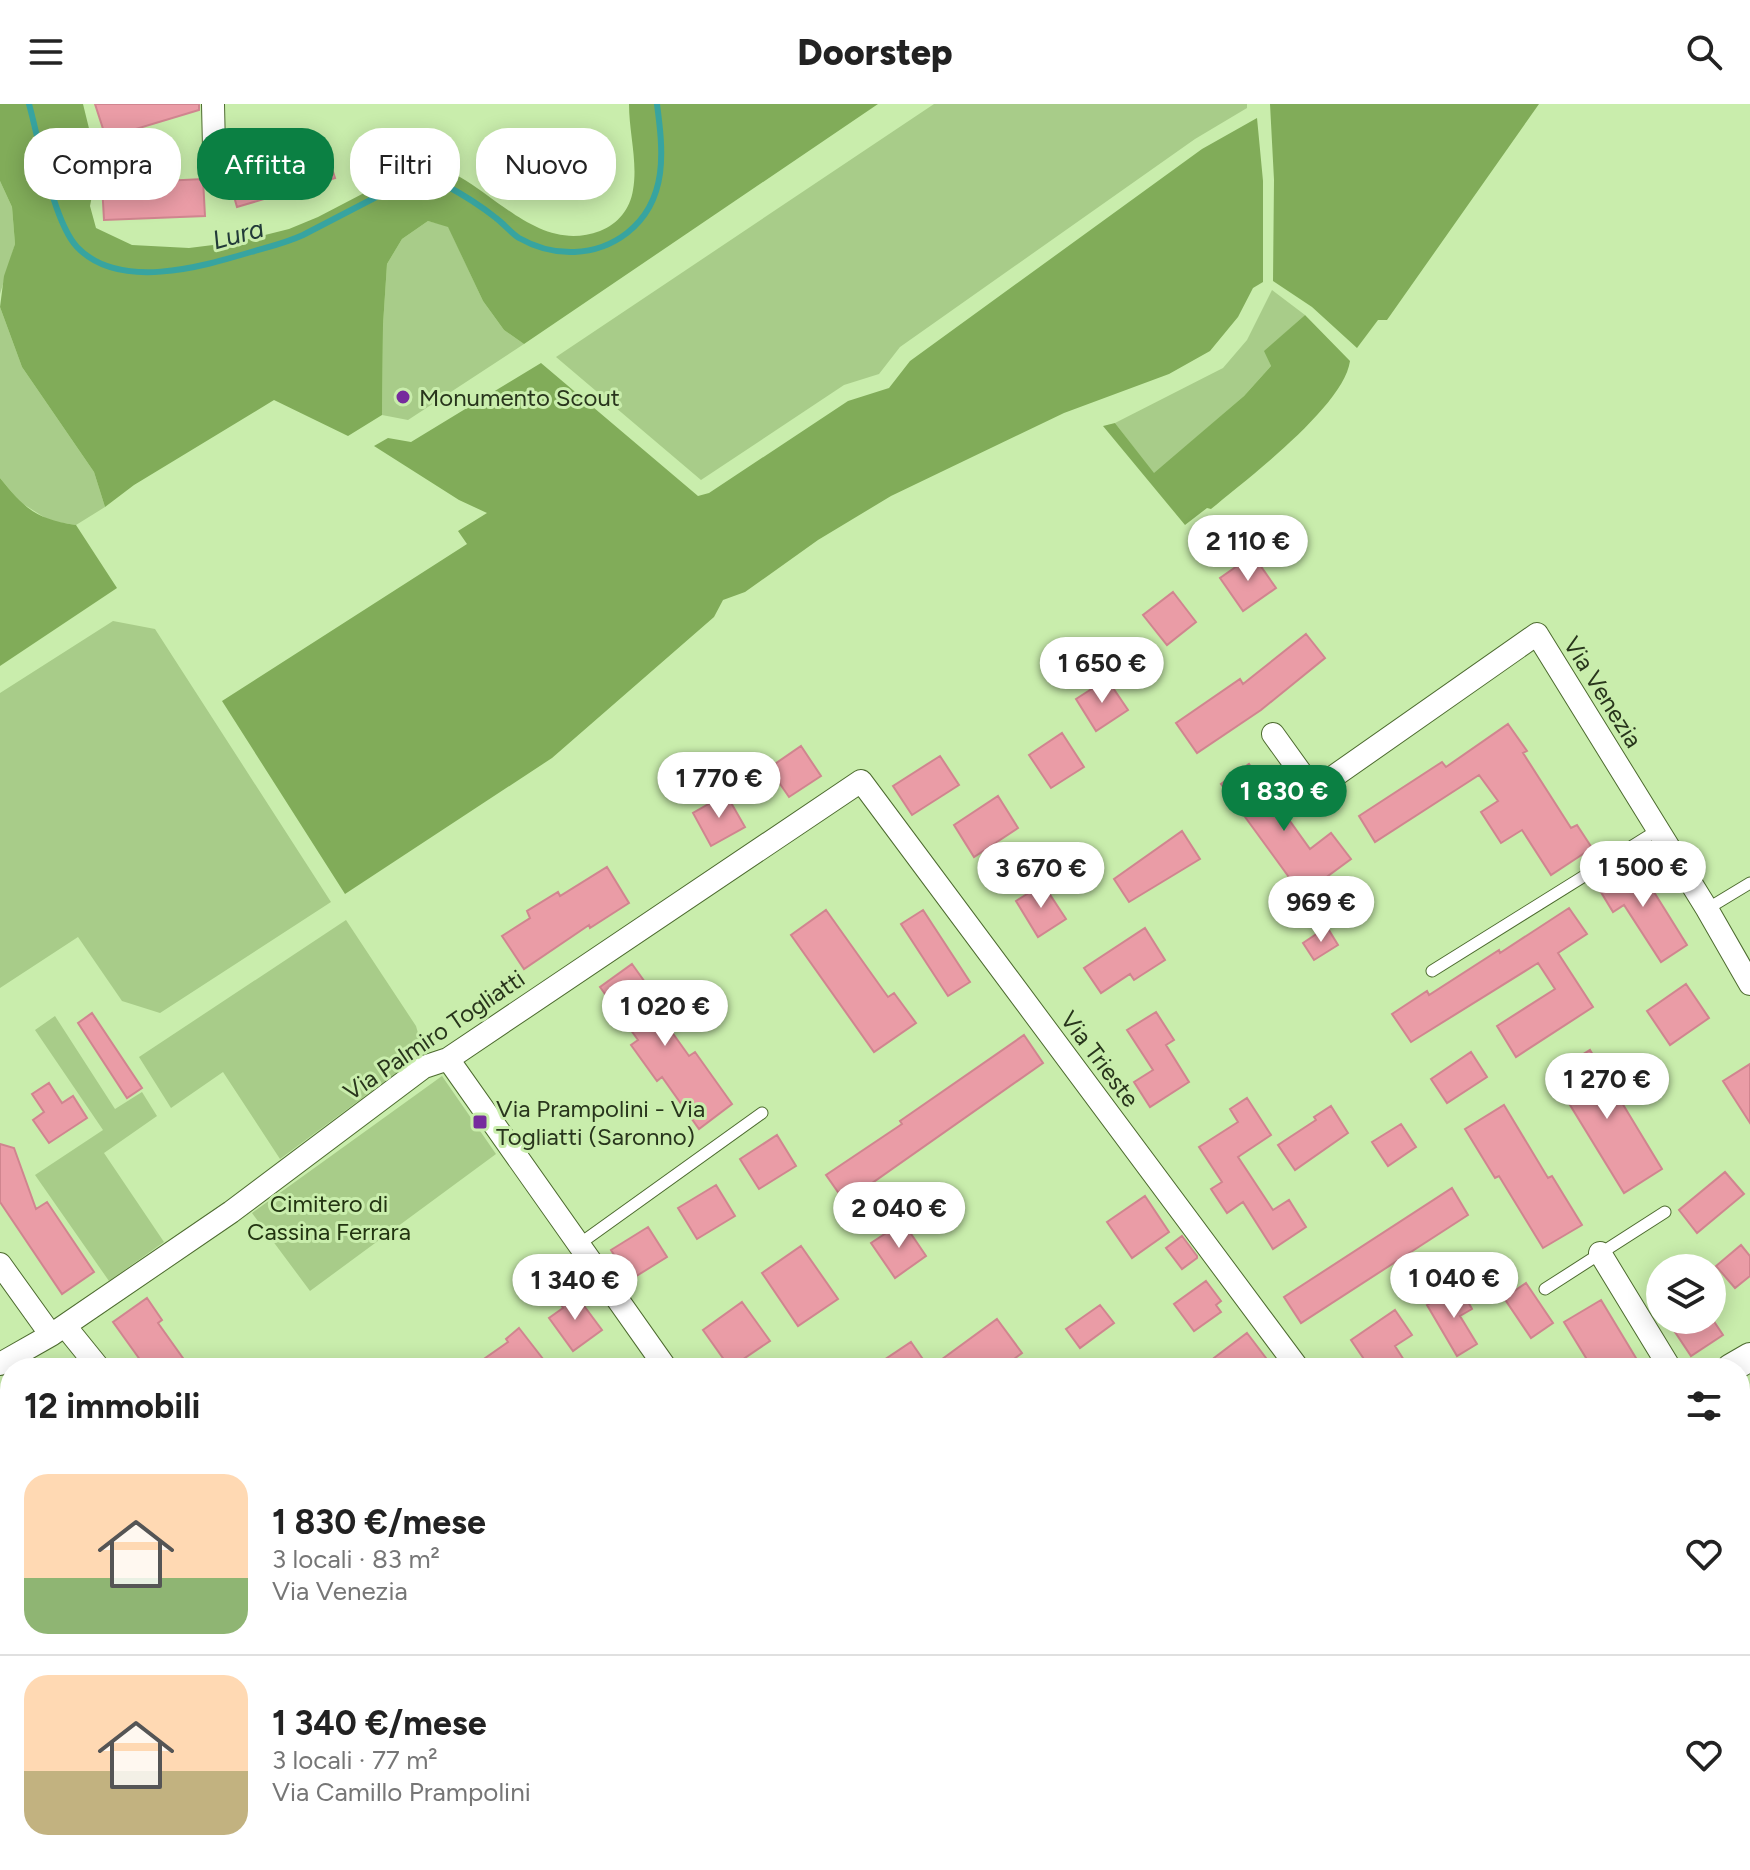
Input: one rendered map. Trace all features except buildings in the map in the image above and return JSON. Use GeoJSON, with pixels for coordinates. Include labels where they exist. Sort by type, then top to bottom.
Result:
{"type":"FeatureCollection","features":[{"type":"Feature","properties":{"kind":"street"},"geometry":{"type":"LineString","coordinates":[[213,104],[214,128]]}},
{"type":"Feature","properties":{"kind":"street","name":"Via Venezia"},"geometry":{"type":"LineString","coordinates":[[1273,734],[1309,784],[1323,784],[1537,634],[1750,984]]}},
{"type":"Feature","properties":{"kind":"street","name":"Via Palmiro Togliatti"},"geometry":{"type":"LineString","coordinates":[[11,1358],[58,1331],[231,1212],[424,1067],[448,1059],[861,781]]}},
{"type":"Feature","properties":{"kind":"street","name":"Via Trieste"},"geometry":{"type":"LineString","coordinates":[[861,781],[1291,1358]]}},
{"type":"Feature","properties":{"kind":"street"},"geometry":{"type":"LineString","coordinates":[[448,1059],[659,1358]]}},
{"type":"Feature","properties":{"kind":"street"},"geometry":{"type":"LineString","coordinates":[[1600,1253],[1664,1358]]}},
{"type":"Feature","properties":{"kind":"street"},"geometry":{"type":"LineString","coordinates":[[0,1264],[58,1331],[88,1358]]}},
{"type":"Feature","properties":{"kind":"lane"},"geometry":{"type":"LineString","coordinates":[[1432,971],[1658,830]]}},
{"type":"Feature","properties":{"kind":"lane"},"geometry":{"type":"LineString","coordinates":[[1707,909],[1750,883]]}},
{"type":"Feature","properties":{"kind":"lane"},"geometry":{"type":"LineString","coordinates":[[578,1245],[762,1113]]}},
{"type":"Feature","properties":{"kind":"lane"},"geometry":{"type":"LineString","coordinates":[[1545,1289],[1665,1212]]}},
{"type":"Feature","properties":{"kind":"green space"},"geometry":{"type":"Polygon","coordinates":[[[0,104],[83,104],[89,128],[24,128],[24,200],[91,200],[96,228],[132,245],[189,248],[237,242],[289,229],[351,200],[460,200],[460,178],[476,188],[476,200],[494,200],[527,222],[550,232],[574,236],[600,231],[618,220],[631,197],[634,169],[629,104],[878,104],[524,344],[504,330],[483,301],[448,227],[428,221],[402,239],[387,264],[382,415],[348,436],[274,400],[134,485],[105,507],[94,472],[22,367],[0,307],[4,276],[15,244],[12,207],[0,181],[0,104]]]}},
{"type":"Feature","properties":{"kind":"green space"},"geometry":{"type":"Polygon","coordinates":[[[934,104],[1247,104],[1247,108],[1195,139],[900,347],[879,374],[844,385],[701,480],[556,357],[934,104]]]}},
{"type":"Feature","properties":{"kind":"green space"},"geometry":{"type":"Polygon","coordinates":[[[1270,104],[1539,104],[1387,320],[1378,320],[1357,348],[1312,307],[1273,281],[1274,180],[1270,104]]]}},
{"type":"Feature","properties":{"kind":"green space"},"geometry":{"type":"Polygon","coordinates":[[[1257,118],[1263,181],[1263,282],[1253,288],[1238,317],[1210,351],[1169,374],[1064,413],[891,496],[818,540],[745,592],[723,600],[714,617],[552,758],[345,894],[222,701],[467,544],[458,531],[487,513],[459,500],[374,446],[388,438],[411,442],[541,363],[698,496],[709,493],[848,401],[889,388],[910,361],[1202,149],[1257,118]]]}},
{"type":"Feature","properties":{"kind":"green space"},"geometry":{"type":"Polygon","coordinates":[[[0,181],[12,207],[15,244],[0,294],[0,181]]]}},
{"type":"Feature","properties":{"kind":"green space"},"geometry":{"type":"Polygon","coordinates":[[[428,221],[448,226],[483,301],[504,330],[524,344],[408,420],[382,415],[387,264],[402,239],[428,221]]]}},
{"type":"Feature","properties":{"kind":"green space"},"geometry":{"type":"Polygon","coordinates":[[[1272,290],[1305,315],[1265,351],[1271,366],[1244,396],[1154,474],[1115,423],[1223,368],[1247,340],[1272,290]]]}},
{"type":"Feature","properties":{"kind":"green space"},"geometry":{"type":"Polygon","coordinates":[[[0,307],[22,367],[94,472],[105,507],[76,525],[50,521],[20,502],[0,478],[0,307]]]}},
{"type":"Feature","properties":{"kind":"green space"},"geometry":{"type":"Polygon","coordinates":[[[1305,315],[1350,361],[1344,379],[1331,399],[1292,441],[1211,509],[1207,508],[1185,525],[1103,426],[1115,423],[1154,473],[1244,396],[1271,366],[1264,351],[1305,315]]]}},
{"type":"Feature","properties":{"kind":"green space"},"geometry":{"type":"Polygon","coordinates":[[[0,478],[32,511],[76,525],[117,588],[0,666],[0,478]]]}},
{"type":"Feature","properties":{"kind":"green space"},"geometry":{"type":"Polygon","coordinates":[[[113,621],[155,629],[331,902],[160,1013],[122,1001],[78,937],[0,988],[0,693],[113,621]]]}},
{"type":"Feature","properties":{"kind":"green space"},"geometry":{"type":"Polygon","coordinates":[[[346,920],[416,1026],[420,1040],[419,1056],[280,1159],[223,1072],[171,1108],[139,1057],[346,920]]]}},
{"type":"Feature","properties":{"kind":"green space"},"geometry":{"type":"Polygon","coordinates":[[[55,1016],[115,1109],[142,1092],[157,1116],[104,1153],[164,1242],[109,1281],[35,1175],[103,1130],[35,1030],[55,1016]]]}},
{"type":"Feature","properties":{"kind":"green space","name":"Cimitero di Cassina Ferrara"},"geometry":{"type":"Polygon","coordinates":[[[442,1076],[496,1154],[310,1291],[252,1213],[442,1076]]]}},
{"type":"Feature","properties":{"kind":"waterway","name":"Lura"},"geometry":{"type":"LineString","coordinates":[[29,104],[54,200],[68,235],[77,247],[94,260],[137,272],[185,269],[284,243],[410,178],[423,178],[445,185],[471,200],[532,245],[560,252],[602,247],[627,233],[641,220],[657,190],[661,156],[657,104]]}},
{"type":"Feature","properties":{"kind":"place","name":"Monumento Scout"},"geometry":{"type":"Point","coordinates":[403,397]}},
{"type":"Feature","properties":{"kind":"place","name":"Via Prampolini - Via Togliatti (Saronno)"},"geometry":{"type":"Point","coordinates":[480,1122]}}]}
